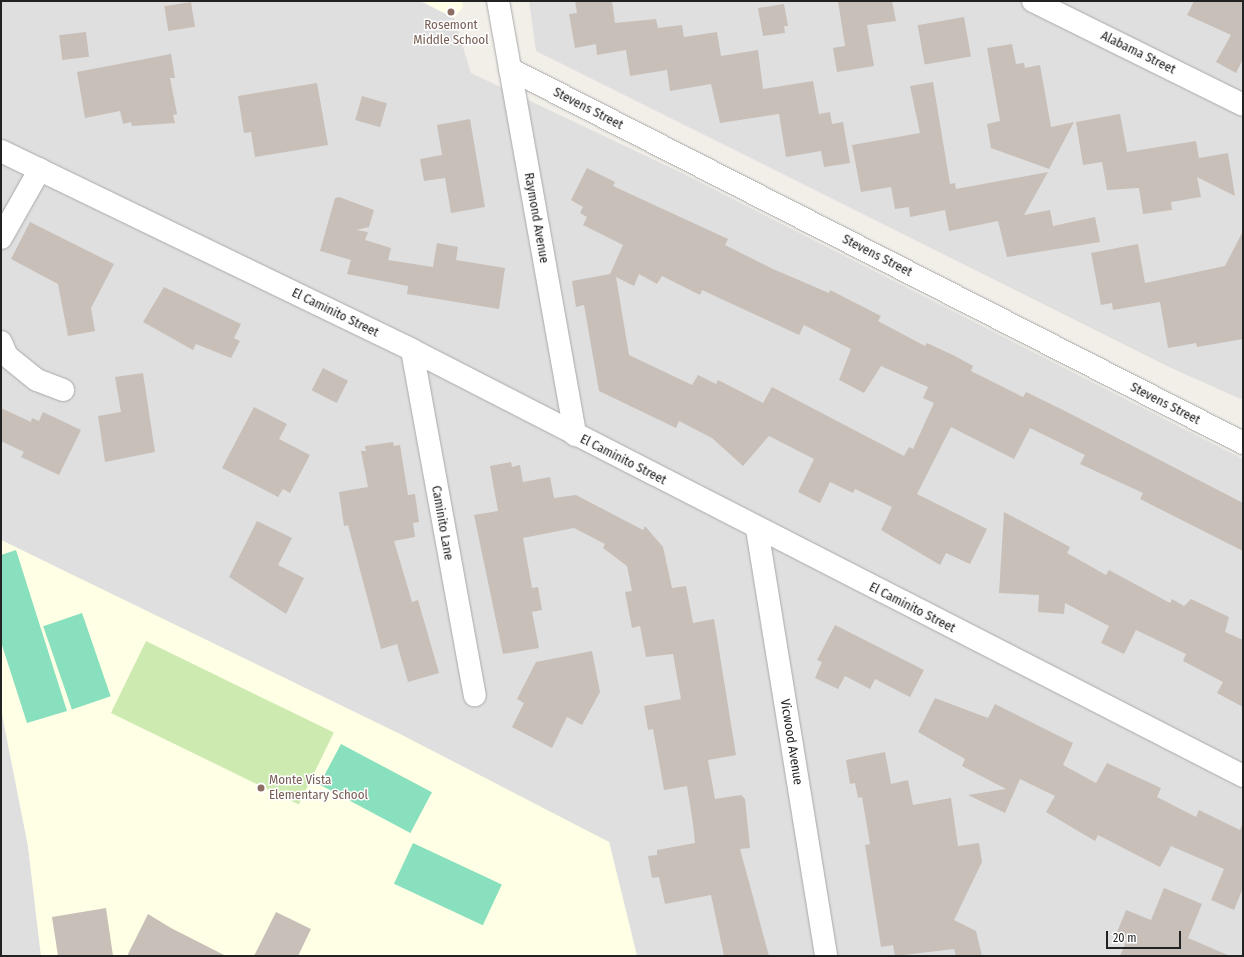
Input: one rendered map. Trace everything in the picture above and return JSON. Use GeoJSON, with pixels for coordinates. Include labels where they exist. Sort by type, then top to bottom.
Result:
{"type":"FeatureCollection","features":[{"type":"Feature","properties":{"kind":"street","name":"Raymond Avenue"},"geometry":{"type":"LineString","coordinates":[[498,1],[575,435]]}},
{"type":"Feature","properties":{"kind":"street","name":"Alabama Street"},"geometry":{"type":"LineString","coordinates":[[1033,1],[1243,105]]}},
{"type":"Feature","properties":{"kind":"street","name":"Stevens Street"},"geometry":{"type":"LineString","coordinates":[[510,69],[1243,443]]}},
{"type":"Feature","properties":{"kind":"street","name":"El Caminito Street"},"geometry":{"type":"LineString","coordinates":[[1,151],[412,350],[757,529],[1243,776]]}},
{"type":"Feature","properties":{"kind":"street"},"geometry":{"type":"LineString","coordinates":[[1,238],[40,170]]}},
{"type":"Feature","properties":{"kind":"street"},"geometry":{"type":"LineString","coordinates":[[1,342],[7,356],[37,380],[63,390]]}},
{"type":"Feature","properties":{"kind":"street","name":"Caminito Lane"},"geometry":{"type":"LineString","coordinates":[[412,350],[475,695]]}},
{"type":"Feature","properties":{"kind":"street","name":"Vicwood Avenue"},"geometry":{"type":"LineString","coordinates":[[757,529],[826,956]]}},
{"type":"Feature","properties":{"kind":"shaded area"},"geometry":{"type":"Polygon","coordinates":[[[1,1],[419,1],[454,18],[471,73],[682,173],[1243,459],[1243,956],[637,956],[609,842],[1,540],[1,1]]]}},
{"type":"Feature","properties":{"kind":"shaded area","name":"Rosemont Middle School"},"geometry":{"type":"Polygon","coordinates":[[[422,1],[462,1],[463,7],[454,18],[422,1]]]}},
{"type":"Feature","properties":{"kind":"shaded area"},"geometry":{"type":"Polygon","coordinates":[[[529,1],[1243,1],[1243,400],[1171,368],[536,51],[529,1]]]}},
{"type":"Feature","properties":{"kind":"shaded area","name":"Monte Vista Elementary School"},"geometry":{"type":"Polygon","coordinates":[[[1,540],[400,734],[609,842],[637,956],[41,956],[28,846],[1,709],[1,540]]]}},
{"type":"Feature","properties":{"kind":"shaded area"},"geometry":{"type":"Polygon","coordinates":[[[1,709],[28,846],[41,956],[1,956],[1,709]]]}},
{"type":"Feature","properties":{"kind":"green space"},"geometry":{"type":"Polygon","coordinates":[[[16,550],[67,711],[27,723],[1,642],[1,555],[16,550]]]}},
{"type":"Feature","properties":{"kind":"green space"},"geometry":{"type":"Polygon","coordinates":[[[82,613],[111,696],[72,710],[43,626],[82,613]]]}},
{"type":"Feature","properties":{"kind":"green space"},"geometry":{"type":"Polygon","coordinates":[[[146,641],[334,733],[299,805],[111,713],[146,641]]]}},
{"type":"Feature","properties":{"kind":"green space"},"geometry":{"type":"Polygon","coordinates":[[[341,744],[432,792],[410,833],[319,785],[341,744]]]}},
{"type":"Feature","properties":{"kind":"green space"},"geometry":{"type":"Polygon","coordinates":[[[413,843],[502,884],[483,925],[394,884],[413,843]]]}},
{"type":"Feature","properties":{"kind":"building"},"geometry":{"type":"Polygon","coordinates":[[[575,1],[612,1],[615,23],[656,19],[658,28],[682,25],[684,37],[717,32],[721,56],[758,50],[763,89],[813,81],[819,114],[830,112],[832,124],[843,122],[850,163],[824,167],[821,151],[786,157],[779,114],[720,123],[711,84],[670,91],[667,70],[630,76],[626,50],[597,55],[596,44],[575,48],[569,14],[577,13],[575,1]]]}},
{"type":"Feature","properties":{"kind":"building"},"geometry":{"type":"Polygon","coordinates":[[[838,1],[892,1],[896,21],[867,25],[874,66],[837,72],[833,48],[845,46],[838,1]]]}},
{"type":"Feature","properties":{"kind":"building"},"geometry":{"type":"Polygon","coordinates":[[[1194,1],[1243,1],[1243,59],[1236,73],[1216,62],[1231,35],[1187,15],[1194,1]]]}},
{"type":"Feature","properties":{"kind":"building"},"geometry":{"type":"Polygon","coordinates":[[[191,2],[195,27],[168,31],[164,6],[191,2]]]}},
{"type":"Feature","properties":{"kind":"building"},"geometry":{"type":"Polygon","coordinates":[[[784,4],[788,26],[784,26],[785,33],[763,36],[758,8],[784,4]]]}},
{"type":"Feature","properties":{"kind":"building"},"geometry":{"type":"Polygon","coordinates":[[[964,17],[971,56],[925,65],[918,25],[964,17]]]}},
{"type":"Feature","properties":{"kind":"building"},"geometry":{"type":"Polygon","coordinates":[[[86,32],[89,57],[62,60],[59,35],[86,32]]]}},
{"type":"Feature","properties":{"kind":"building"},"geometry":{"type":"Polygon","coordinates":[[[1012,44],[1016,64],[1024,63],[1025,68],[1040,65],[1051,127],[1074,122],[1049,169],[991,148],[987,124],[1000,121],[987,48],[1012,44]]]}},
{"type":"Feature","properties":{"kind":"building"},"geometry":{"type":"Polygon","coordinates":[[[171,54],[175,78],[170,78],[177,114],[173,115],[175,123],[132,126],[131,122],[123,124],[120,111],[85,118],[77,72],[171,54]]]}},
{"type":"Feature","properties":{"kind":"building"},"geometry":{"type":"Polygon","coordinates":[[[933,82],[950,184],[955,183],[956,189],[1048,172],[1024,215],[1050,210],[1053,226],[1095,217],[1100,242],[1007,257],[998,221],[949,231],[945,210],[910,217],[909,207],[895,209],[891,187],[861,192],[852,145],[920,133],[910,86],[933,82]]]}},
{"type":"Feature","properties":{"kind":"building"},"geometry":{"type":"Polygon","coordinates":[[[317,83],[328,145],[255,157],[251,132],[244,133],[238,96],[317,83]]]}},
{"type":"Feature","properties":{"kind":"building"},"geometry":{"type":"Polygon","coordinates":[[[362,96],[387,103],[380,127],[355,120],[362,96]]]}},
{"type":"Feature","properties":{"kind":"building"},"geometry":{"type":"Polygon","coordinates":[[[1120,114],[1127,152],[1196,141],[1199,158],[1228,153],[1235,196],[1197,177],[1201,197],[1171,202],[1172,210],[1143,214],[1139,188],[1107,190],[1102,162],[1083,165],[1076,122],[1120,114]]]}},
{"type":"Feature","properties":{"kind":"building"},"geometry":{"type":"Polygon","coordinates":[[[470,119],[485,207],[451,213],[445,178],[424,181],[420,159],[442,155],[437,125],[470,119]]]}},
{"type":"Feature","properties":{"kind":"building"},"geometry":{"type":"Polygon","coordinates":[[[587,168],[615,182],[613,186],[728,239],[725,245],[773,269],[829,293],[830,290],[881,316],[878,321],[925,346],[927,343],[955,356],[973,366],[971,371],[1023,397],[1026,392],[1243,503],[1243,551],[1140,499],[1143,493],[1080,464],[1085,455],[1030,428],[1014,459],[951,427],[917,494],[987,529],[970,564],[946,553],[940,565],[881,530],[892,507],[855,489],[853,493],[830,482],[820,503],[798,492],[814,459],[769,436],[743,466],[712,438],[679,421],[676,428],[599,391],[584,305],[576,307],[572,281],[610,274],[623,245],[583,225],[587,217],[580,213],[583,207],[571,200],[587,168]],[[639,274],[634,286],[616,277],[629,355],[692,385],[698,375],[716,384],[718,380],[763,403],[772,387],[904,456],[909,447],[913,449],[934,403],[923,398],[928,387],[881,366],[864,393],[839,380],[851,349],[804,325],[799,335],[702,290],[700,295],[662,276],[657,284],[639,274]]]}},
{"type":"Feature","properties":{"kind":"building"},"geometry":{"type":"Polygon","coordinates":[[[339,197],[374,210],[369,227],[356,230],[368,232],[365,240],[391,248],[388,260],[433,267],[437,243],[458,247],[456,260],[505,268],[499,309],[407,294],[408,286],[347,274],[351,260],[320,251],[335,198],[339,197]]]}},
{"type":"Feature","properties":{"kind":"building"},"geometry":{"type":"Polygon","coordinates":[[[30,222],[114,264],[91,308],[95,331],[68,336],[58,284],[11,259],[30,222]]]}},
{"type":"Feature","properties":{"kind":"building"},"geometry":{"type":"Polygon","coordinates":[[[1243,231],[1243,339],[1197,347],[1196,343],[1168,348],[1160,302],[1113,310],[1112,303],[1101,305],[1091,253],[1138,244],[1145,283],[1225,266],[1243,231]]]}},
{"type":"Feature","properties":{"kind":"building"},"geometry":{"type":"Polygon","coordinates":[[[164,287],[241,324],[234,338],[240,341],[231,358],[196,344],[193,350],[143,322],[164,287]]]}},
{"type":"Feature","properties":{"kind":"building"},"geometry":{"type":"Polygon","coordinates":[[[323,368],[348,381],[337,403],[312,390],[323,368]]]}},
{"type":"Feature","properties":{"kind":"building"},"geometry":{"type":"Polygon","coordinates":[[[143,373],[155,452],[105,462],[98,416],[121,412],[115,377],[143,373]]]}},
{"type":"Feature","properties":{"kind":"building"},"geometry":{"type":"Polygon","coordinates":[[[254,407],[287,424],[279,439],[310,455],[290,493],[283,489],[278,497],[222,468],[254,407]]]}},
{"type":"Feature","properties":{"kind":"building"},"geometry":{"type":"Polygon","coordinates":[[[1,408],[31,422],[32,418],[39,421],[43,412],[81,430],[59,475],[21,457],[24,452],[1,441],[1,408]]]}},
{"type":"Feature","properties":{"kind":"building"},"geometry":{"type":"Polygon","coordinates":[[[393,442],[394,446],[400,445],[408,495],[415,494],[419,522],[413,523],[415,537],[394,541],[412,602],[418,600],[439,673],[408,682],[397,644],[381,649],[348,525],[344,526],[339,492],[368,487],[361,451],[366,451],[365,446],[393,442]]]}},
{"type":"Feature","properties":{"kind":"building"},"geometry":{"type":"Polygon","coordinates":[[[511,462],[512,467],[520,465],[523,482],[550,477],[554,498],[576,495],[643,530],[645,526],[663,547],[672,588],[686,586],[693,623],[714,619],[736,755],[708,760],[715,799],[741,795],[745,799],[750,848],[740,849],[769,956],[724,956],[711,895],[665,904],[659,877],[652,878],[648,856],[657,855],[657,850],[695,843],[687,786],[664,790],[653,729],[648,730],[644,706],[681,699],[673,654],[646,657],[640,626],[632,628],[625,592],[632,591],[627,566],[603,548],[605,544],[574,528],[523,538],[532,588],[538,587],[542,610],[532,612],[539,648],[503,654],[474,515],[498,511],[490,466],[511,462]]]}},
{"type":"Feature","properties":{"kind":"building"},"geometry":{"type":"Polygon","coordinates":[[[1004,512],[1070,547],[1067,553],[1106,575],[1109,570],[1170,603],[1172,599],[1184,606],[1191,599],[1229,617],[1225,632],[1243,640],[1243,707],[1217,693],[1223,682],[1183,661],[1186,654],[1136,630],[1124,654],[1101,643],[1109,626],[1065,603],[1064,614],[1038,612],[1039,595],[999,593],[1004,512]]]}},
{"type":"Feature","properties":{"kind":"building"},"geometry":{"type":"Polygon","coordinates":[[[257,521],[292,538],[278,565],[304,578],[286,614],[229,577],[257,521]]]}},
{"type":"Feature","properties":{"kind":"building"},"geometry":{"type":"Polygon","coordinates":[[[835,625],[924,670],[910,697],[875,679],[870,689],[845,676],[838,689],[815,678],[822,662],[817,660],[835,625]]]}},
{"type":"Feature","properties":{"kind":"building"},"geometry":{"type":"Polygon","coordinates":[[[592,651],[600,692],[582,725],[567,717],[552,748],[512,727],[524,703],[517,699],[536,662],[592,651]]]}},
{"type":"Feature","properties":{"kind":"building"},"geometry":{"type":"Polygon","coordinates":[[[935,698],[988,718],[995,704],[1073,743],[1063,765],[1096,783],[1107,763],[1161,788],[1157,797],[1196,817],[1199,810],[1240,830],[1243,824],[1243,888],[1234,910],[1211,900],[1224,869],[1171,846],[1160,867],[1098,835],[1095,841],[1046,812],[1055,796],[1020,779],[1005,813],[968,795],[1006,789],[962,766],[965,759],[918,732],[935,698]]]}},
{"type":"Feature","properties":{"kind":"building"},"geometry":{"type":"Polygon","coordinates":[[[885,752],[891,784],[908,780],[913,805],[951,798],[958,846],[979,843],[982,862],[954,920],[976,931],[982,956],[956,956],[954,949],[895,956],[893,945],[881,947],[865,845],[870,844],[862,797],[858,798],[855,783],[850,784],[846,760],[885,752]]]}},
{"type":"Feature","properties":{"kind":"building"},"geometry":{"type":"Polygon","coordinates":[[[1164,888],[1202,904],[1188,938],[1230,956],[1120,956],[1127,939],[1116,935],[1126,910],[1151,920],[1164,888]]]}},
{"type":"Feature","properties":{"kind":"building"},"geometry":{"type":"Polygon","coordinates":[[[106,908],[113,956],[58,956],[52,917],[106,908]]]}},
{"type":"Feature","properties":{"kind":"building"},"geometry":{"type":"Polygon","coordinates":[[[276,912],[311,929],[298,956],[254,956],[276,912]]]}},
{"type":"Feature","properties":{"kind":"building"},"geometry":{"type":"Polygon","coordinates":[[[148,914],[171,928],[226,956],[127,956],[148,914]]]}},
{"type":"Feature","properties":{"kind":"place","name":"Rosemont Middle School"},"geometry":{"type":"Point","coordinates":[451,12]}},
{"type":"Feature","properties":{"kind":"place","name":"Monte Vista Elementary School"},"geometry":{"type":"Point","coordinates":[261,788]}}]}
